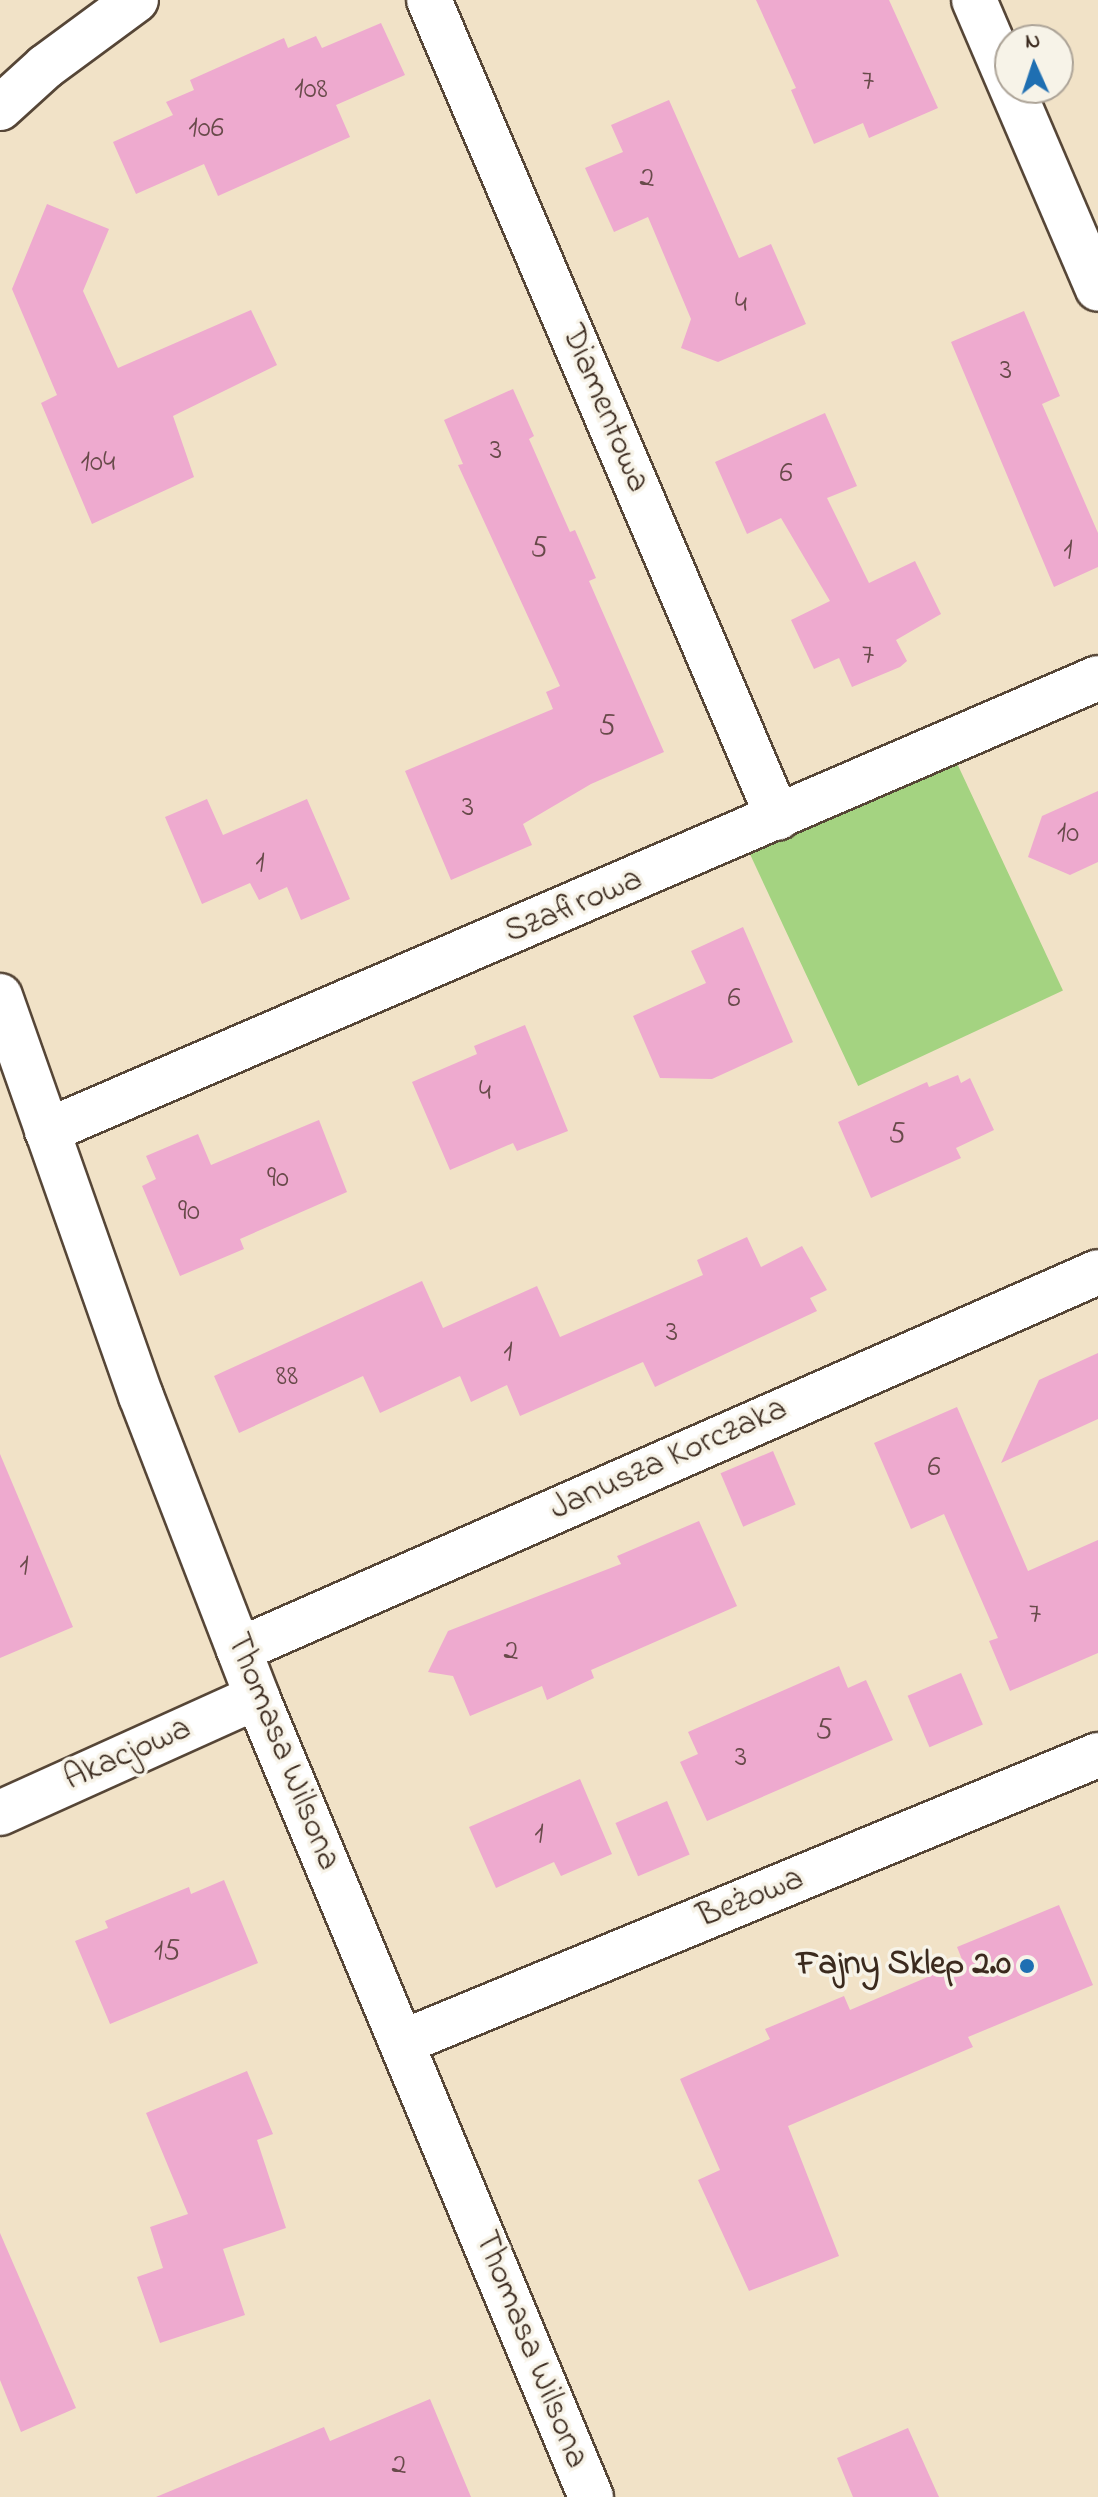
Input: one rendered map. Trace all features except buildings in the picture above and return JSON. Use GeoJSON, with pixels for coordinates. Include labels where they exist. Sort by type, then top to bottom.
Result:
{"type":"FeatureCollection","features":[{"type":"Feature","properties":{"kind":"street"},"geometry":{"type":"LineString","coordinates":[[0,108],[67,49],[136,0]]}},
{"type":"Feature","properties":{"kind":"street","name":"Diamentowa"},"geometry":{"type":"LineString","coordinates":[[429,0],[778,818]]}},
{"type":"Feature","properties":{"kind":"street"},"geometry":{"type":"LineString","coordinates":[[974,0],[1098,289]]}},
{"type":"Feature","properties":{"kind":"street","name":"Szafirowa"},"geometry":{"type":"LineString","coordinates":[[47,1131],[1098,678]]}},
{"type":"Feature","properties":{"kind":"street","name":"Thomasa Wilsona"},"geometry":{"type":"LineString","coordinates":[[0,996],[141,1396],[257,1697],[403,2042],[585,2495]]}},
{"type":"Feature","properties":{"kind":"street","name":"Janusza Korczaka"},"geometry":{"type":"LineString","coordinates":[[239,1650],[1098,1272]]}},
{"type":"Feature","properties":{"kind":"street","name":"Akacjowa"},"geometry":{"type":"LineString","coordinates":[[0,1813],[257,1697]]}},
{"type":"Feature","properties":{"kind":"street","name":"Beżowa"},"geometry":{"type":"LineString","coordinates":[[403,2042],[1098,1755]]}},
{"type":"Feature","properties":{"kind":"green space"},"geometry":{"type":"Polygon","coordinates":[[[948,744],[1063,991],[858,1086],[743,840],[948,744]]]}},
{"type":"Feature","properties":{"kind":"place","name":"Fajny Sklep 2.0"},"geometry":{"type":"Point","coordinates":[1027,1966]}}]}
